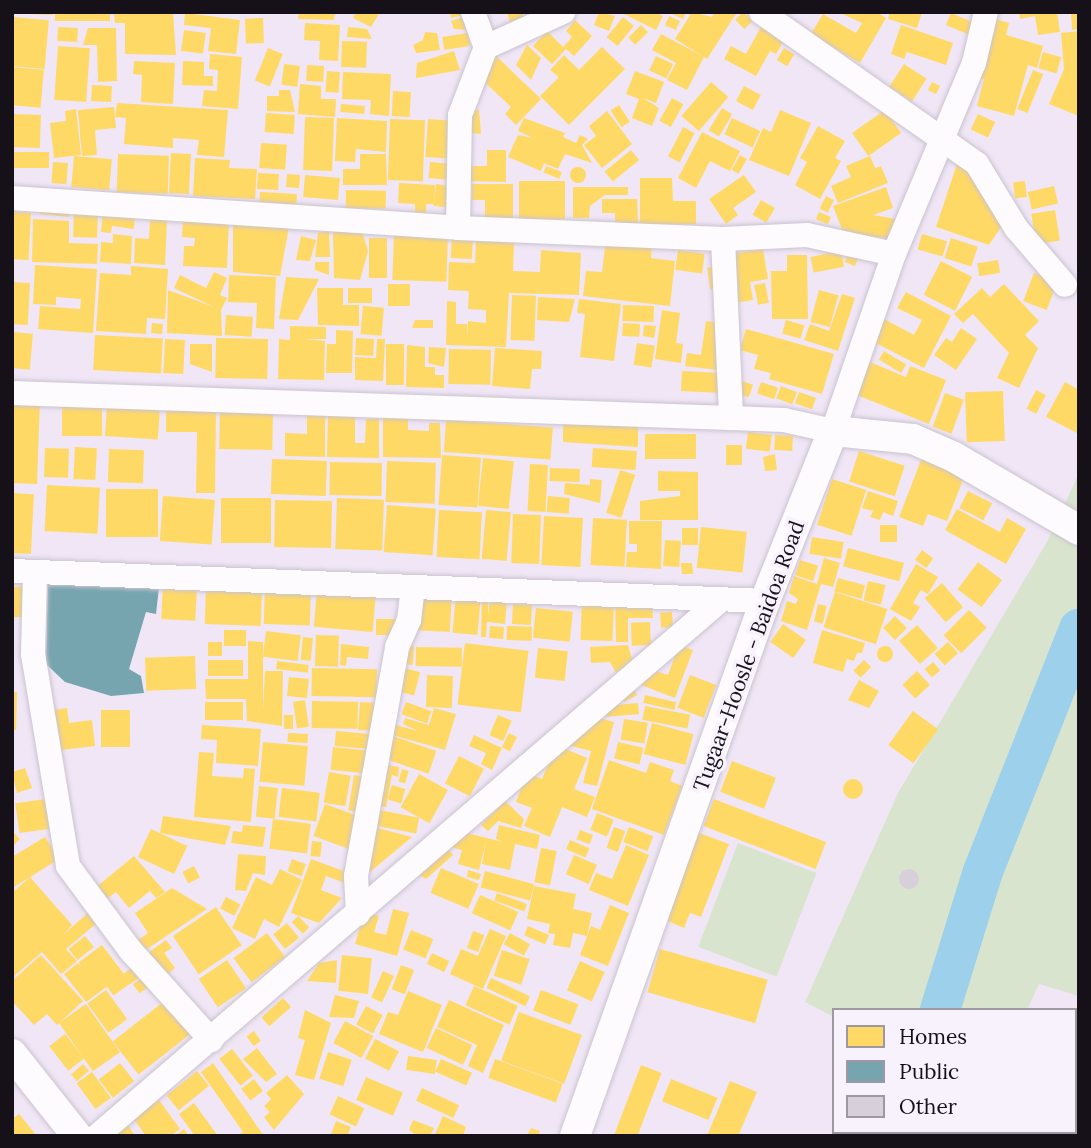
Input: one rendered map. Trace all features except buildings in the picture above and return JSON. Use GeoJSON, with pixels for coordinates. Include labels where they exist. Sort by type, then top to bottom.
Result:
{"type":"FeatureCollection","features":[{"type":"Feature","properties":{"kind":"main road"},"geometry":{"type":"LineString","coordinates":[[833,431],[913,439],[954,457],[1066,523]]}},
{"type":"Feature","properties":{"kind":"main road","name":"Tugaar-Hoosle - Baidoa Road"},"geometry":{"type":"LineString","coordinates":[[575,1136],[765,601],[833,431]]}},
{"type":"Feature","properties":{"kind":"main road"},"geometry":{"type":"LineString","coordinates":[[12,1054],[78,1136]]}},
{"type":"Feature","properties":{"kind":"street"},"geometry":{"type":"LineString","coordinates":[[458,229],[460,116],[486,47],[473,12]]}},
{"type":"Feature","properties":{"kind":"street"},"geometry":{"type":"LineString","coordinates":[[486,47],[563,12]]}},
{"type":"Feature","properties":{"kind":"street"},"geometry":{"type":"LineString","coordinates":[[761,12],[977,164],[1016,229],[1065,285]]}},
{"type":"Feature","properties":{"kind":"street"},"geometry":{"type":"LineString","coordinates":[[12,393],[784,420],[833,431],[894,254],[974,63],[986,12]]}},
{"type":"Feature","properties":{"kind":"street"},"geometry":{"type":"LineString","coordinates":[[12,198],[458,229],[723,239],[807,235],[894,254]]}},
{"type":"Feature","properties":{"kind":"street"},"geometry":{"type":"LineString","coordinates":[[723,239],[731,418]]}},
{"type":"Feature","properties":{"kind":"street"},"geometry":{"type":"LineString","coordinates":[[211,1040],[131,951],[68,866],[33,654],[24,571],[765,601]]}},
{"type":"Feature","properties":{"kind":"street"},"geometry":{"type":"LineString","coordinates":[[358,914],[356,876],[397,647],[408,620],[413,587]]}},
{"type":"Feature","properties":{"kind":"street"},"geometry":{"type":"LineString","coordinates":[[97,1136],[722,599]]}},
{"type":"Feature","properties":{"kind":"green space"},"geometry":{"type":"Polygon","coordinates":[[[1079,473],[1079,996],[1039,984],[1028,1008],[832,1008],[832,1016],[805,1002],[898,793],[1048,540],[1079,473]]]}},
{"type":"Feature","properties":{"kind":"green space"},"geometry":{"type":"Polygon","coordinates":[[[738,843],[816,873],[777,977],[698,947],[738,843]]]}},
{"type":"Feature","properties":{"kind":"green space"},"geometry":{"type":"Polygon","coordinates":[[[832,1134],[900,1134],[831,1136],[832,1134]]]}},
{"type":"Feature","properties":{"kind":"waterway"},"geometry":{"type":"LineString","coordinates":[[941,1008],[982,874],[1079,629]]}}]}
